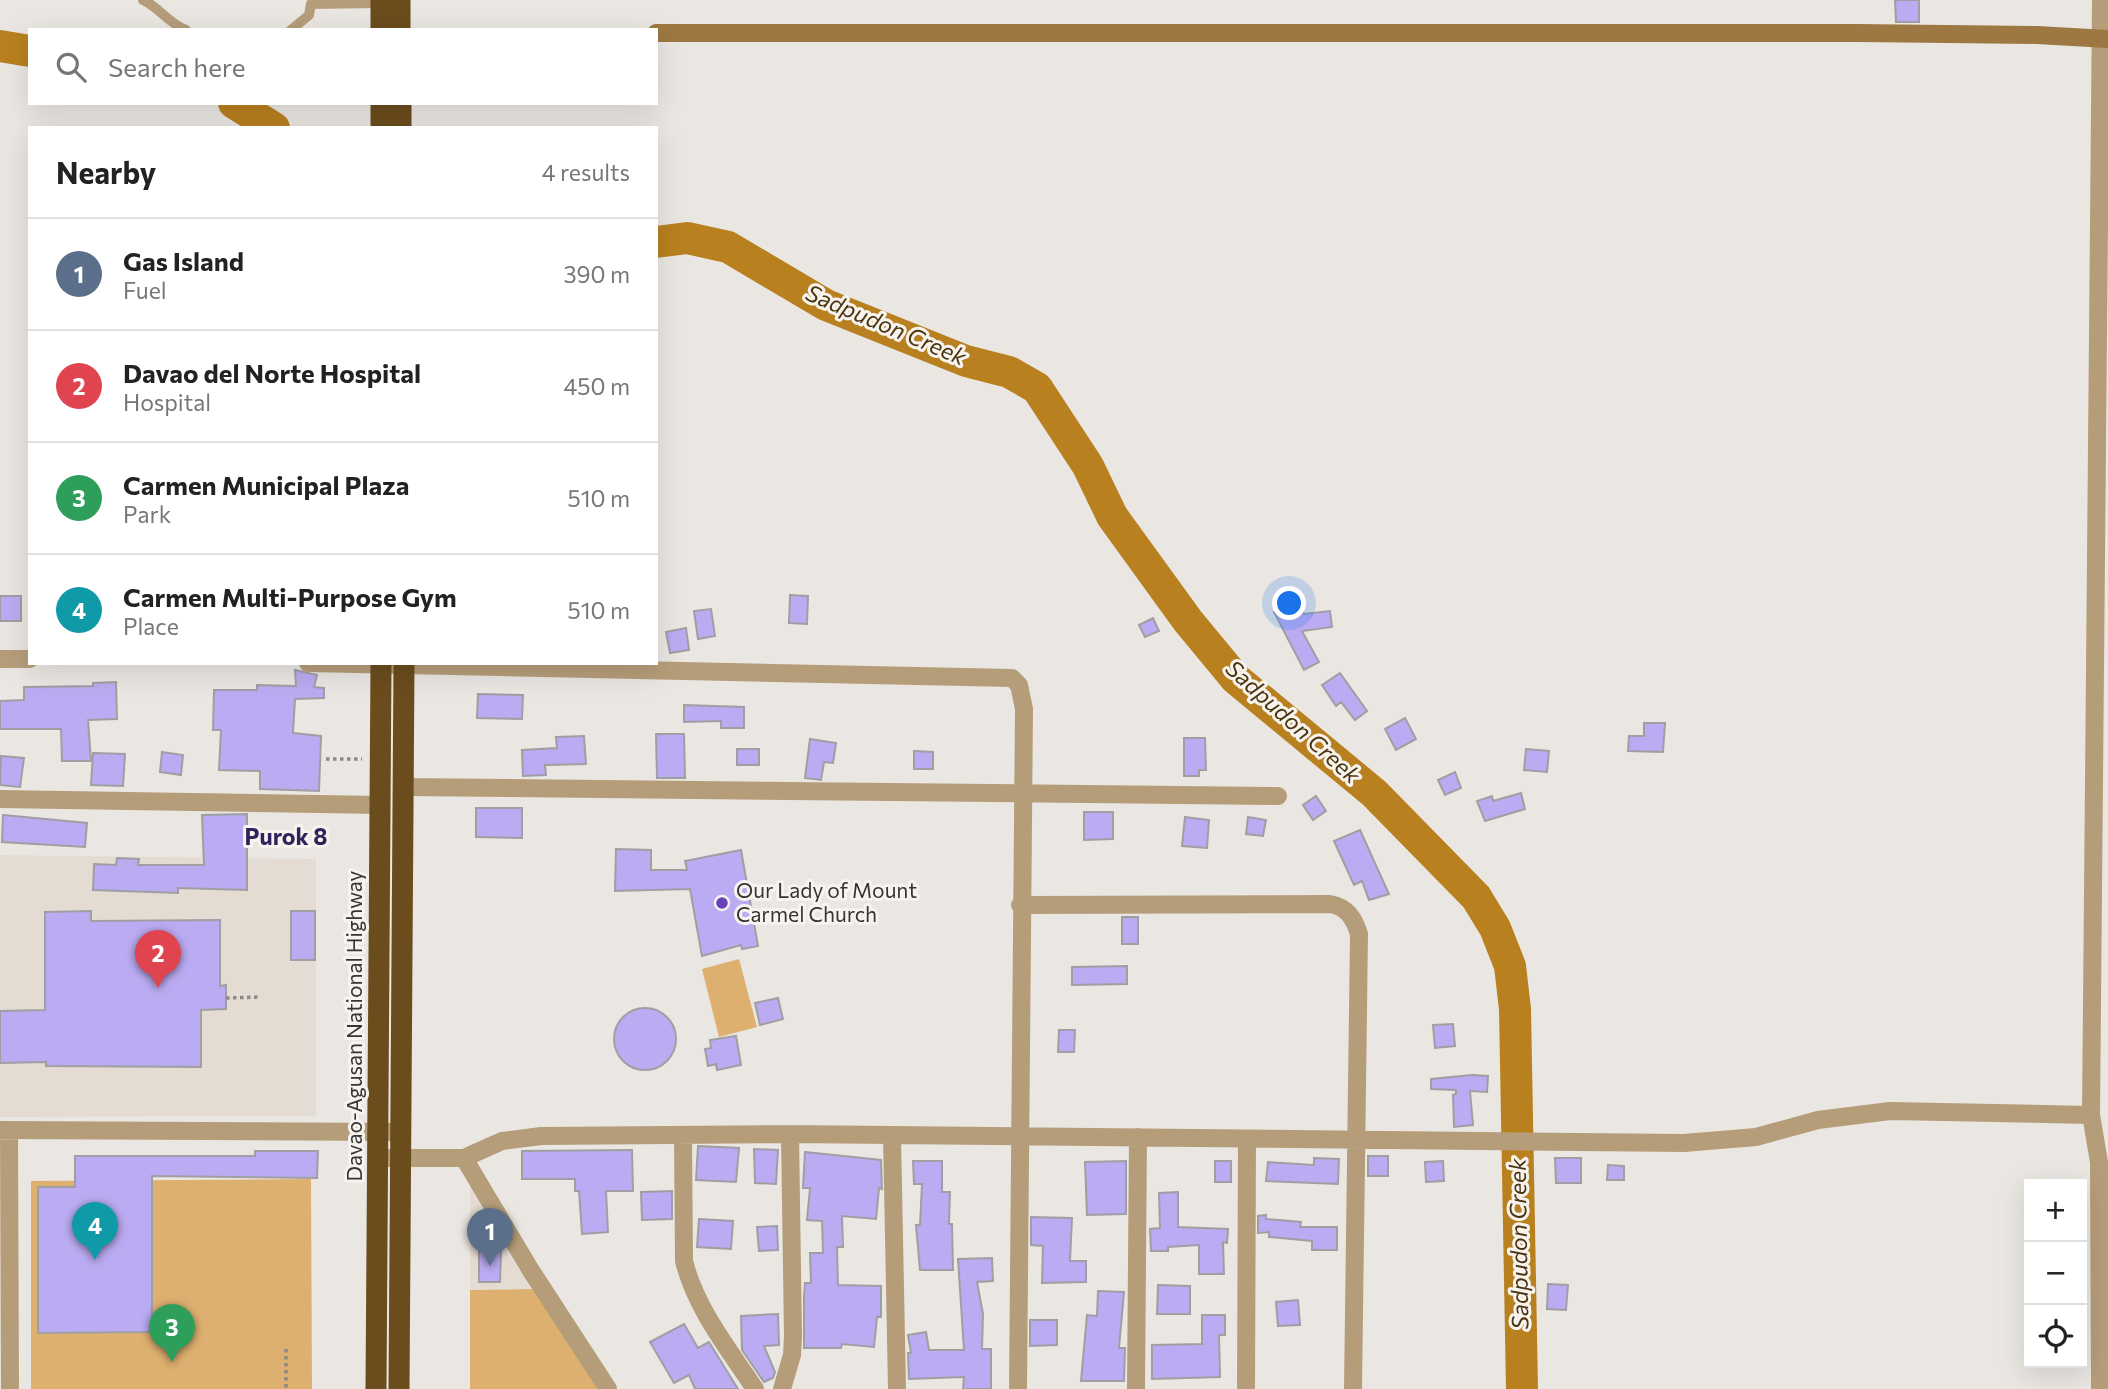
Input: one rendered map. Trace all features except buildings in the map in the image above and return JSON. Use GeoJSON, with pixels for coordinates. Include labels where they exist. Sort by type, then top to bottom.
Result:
{"type":"FeatureCollection","features":[{"type":"Feature","properties":{"kind":"highway"},"geometry":{"type":"LineString","coordinates":[[381,28],[387,1]]}},
{"type":"Feature","properties":{"kind":"highway"},"geometry":{"type":"LineString","coordinates":[[387,1],[399,28]]}},
{"type":"Feature","properties":{"kind":"highway"},"geometry":{"type":"LineString","coordinates":[[381,105],[381,126]]}},
{"type":"Feature","properties":{"kind":"highway"},"geometry":{"type":"LineString","coordinates":[[401,105],[401,126]]}},
{"type":"Feature","properties":{"kind":"highway","name":"Davao-Agusan National Highway"},"geometry":{"type":"LineString","coordinates":[[376,1389],[382,665]]}},
{"type":"Feature","properties":{"kind":"highway"},"geometry":{"type":"LineString","coordinates":[[399,1389],[404,665]]}},
{"type":"Feature","properties":{"kind":"highway"},"geometry":{"type":"LineString","coordinates":[[380,968],[402,968]]}},
{"type":"Feature","properties":{"kind":"main road"},"geometry":{"type":"LineString","coordinates":[[658,33],[1857,33],[2104,38]]}},
{"type":"Feature","properties":{"kind":"street"},"geometry":{"type":"LineString","coordinates":[[2100,1389],[2099,1162],[2091,1115],[2104,38],[2101,0]]}},
{"type":"Feature","properties":{"kind":"street"},"geometry":{"type":"LineString","coordinates":[[0,659],[28,659]]}},
{"type":"Feature","properties":{"kind":"street"},"geometry":{"type":"LineString","coordinates":[[447,665],[1012,678],[1018,685],[1024,709],[1020,905],[1018,1389]]}},
{"type":"Feature","properties":{"kind":"street"},"geometry":{"type":"LineString","coordinates":[[403,787],[1278,796]]}},
{"type":"Feature","properties":{"kind":"street"},"geometry":{"type":"LineString","coordinates":[[0,800],[382,805]]}},
{"type":"Feature","properties":{"kind":"street"},"geometry":{"type":"LineString","coordinates":[[1020,905],[1340,906],[1355,920],[1359,933],[1354,1140],[1353,1389]]}},
{"type":"Feature","properties":{"kind":"street"},"geometry":{"type":"LineString","coordinates":[[379,1158],[464,1158],[502,1141],[521,1137],[790,1134],[1503,1143],[1722,1141],[1756,1137],[1818,1120],[1891,1111],[2091,1115]]}},
{"type":"Feature","properties":{"kind":"street"},"geometry":{"type":"LineString","coordinates":[[10,1389],[5,1130],[401,1132]]}},
{"type":"Feature","properties":{"kind":"street"},"geometry":{"type":"LineString","coordinates":[[782,1389],[790,1364],[793,1337],[790,1134]]}},
{"type":"Feature","properties":{"kind":"street"},"geometry":{"type":"LineString","coordinates":[[683,1135],[684,1253],[688,1277],[701,1306],[755,1389]]}},
{"type":"Feature","properties":{"kind":"street"},"geometry":{"type":"LineString","coordinates":[[892,1135],[897,1389]]}},
{"type":"Feature","properties":{"kind":"street"},"geometry":{"type":"LineString","coordinates":[[1136,1389],[1138,1138]]}},
{"type":"Feature","properties":{"kind":"street"},"geometry":{"type":"LineString","coordinates":[[1246,1389],[1247,1139]]}},
{"type":"Feature","properties":{"kind":"street"},"geometry":{"type":"LineString","coordinates":[[464,1158],[530,1269],[608,1389]]}},
{"type":"Feature","properties":{"kind":"lane"},"geometry":{"type":"LineString","coordinates":[[143,0],[157,7],[174,25],[181,28]]}},
{"type":"Feature","properties":{"kind":"lane"},"geometry":{"type":"LineString","coordinates":[[293,28],[309,15],[311,4],[387,1]]}},
{"type":"Feature","properties":{"kind":"path"},"geometry":{"type":"LineString","coordinates":[[326,759],[382,759]]}},
{"type":"Feature","properties":{"kind":"path"},"geometry":{"type":"LineString","coordinates":[[226,998],[261,997]]}},
{"type":"Feature","properties":{"kind":"path"},"geometry":{"type":"LineString","coordinates":[[286,1349],[286,1389]]}},
{"type":"Feature","properties":{"kind":"shaded area"},"geometry":{"type":"Polygon","coordinates":[[[0,855],[316,859],[316,1116],[0,1117],[0,855]]]}},
{"type":"Feature","properties":{"kind":"shaded area"},"geometry":{"type":"Polygon","coordinates":[[[739,959],[757,1027],[719,1037],[702,969],[739,959]]]}},
{"type":"Feature","properties":{"kind":"shaded area"},"geometry":{"type":"Polygon","coordinates":[[[311,1179],[312,1389],[31,1389],[31,1181],[311,1179]]]}},
{"type":"Feature","properties":{"kind":"shaded area"},"geometry":{"type":"Polygon","coordinates":[[[470,1183],[534,1289],[470,1290],[470,1183]]]}},
{"type":"Feature","properties":{"kind":"shaded area"},"geometry":{"type":"Polygon","coordinates":[[[534,1289],[599,1389],[470,1389],[470,1290],[534,1289]]]}},
{"type":"Feature","properties":{"kind":"waterway","name":"Sadpudon Creek"},"geometry":{"type":"LineString","coordinates":[[0,46],[28,51]]}},
{"type":"Feature","properties":{"kind":"waterway","name":"Sadpudon Creek"},"geometry":{"type":"LineString","coordinates":[[237,105],[271,126]]}},
{"type":"Feature","properties":{"kind":"waterway","name":"Sadpudon Creek"},"geometry":{"type":"LineString","coordinates":[[658,242],[687,238],[728,247],[826,305],[966,361],[1009,372],[1037,388],[1088,466],[1112,516],[1188,621],[1236,679],[1374,793],[1476,897],[1495,928],[1510,966],[1515,1009],[1522,1389]]}},
{"type":"Feature","properties":{"kind":"place","name":"Our Lady of Mount Carmel Church"},"geometry":{"type":"Point","coordinates":[722,903]}},
{"type":"Feature","properties":{"kind":"place","name":"Davao del Norte Hospital"},"geometry":{"type":"Point","coordinates":[158,988]}},
{"type":"Feature","properties":{"kind":"place","name":"Carmen Multi-Purpose Gym"},"geometry":{"type":"Point","coordinates":[95,1260]}},
{"type":"Feature","properties":{"kind":"place","name":"Gas Island"},"geometry":{"type":"Point","coordinates":[490,1266]}},
{"type":"Feature","properties":{"kind":"place","name":"Carmen Municipal Plaza"},"geometry":{"type":"Point","coordinates":[172,1362]}},
{"type":"Feature","properties":{"kind":"district","name":"Purok 8"},"geometry":{"type":"Point","coordinates":[286,837]}}]}
